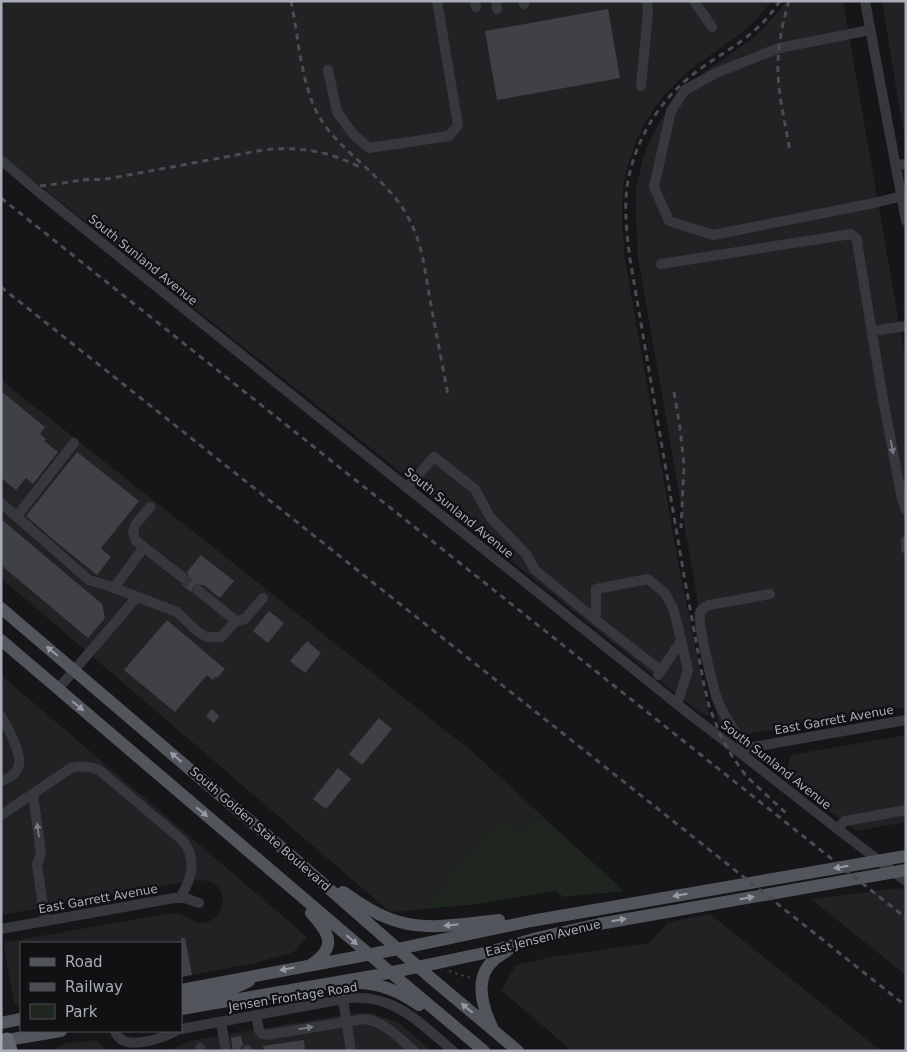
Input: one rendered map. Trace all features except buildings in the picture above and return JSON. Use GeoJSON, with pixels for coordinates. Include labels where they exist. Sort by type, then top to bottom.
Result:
{"type":"FeatureCollection","features":[{"type":"Feature","properties":{"kind":"main road","name":"South Golden State Boulevard"},"geometry":{"type":"LineString","coordinates":[[1,608],[518,1051]]}},
{"type":"Feature","properties":{"kind":"main road","name":"South Golden State Boulevard"},"geometry":{"type":"LineString","coordinates":[[1,640],[480,1048]]}},
{"type":"Feature","properties":{"kind":"main road","name":"East Jensen Avenue"},"geometry":{"type":"LineString","coordinates":[[182,990],[586,911],[906,856]]}},
{"type":"Feature","properties":{"kind":"main road"},"geometry":{"type":"LineString","coordinates":[[303,866],[363,905],[391,919],[410,925],[441,926],[586,911]]}},
{"type":"Feature","properties":{"kind":"main road","name":"East Jensen Avenue"},"geometry":{"type":"LineString","coordinates":[[182,1009],[418,967],[514,946],[562,932],[647,915],[906,870]]}},
{"type":"Feature","properties":{"kind":"main road"},"geometry":{"type":"LineString","coordinates":[[284,881],[326,932],[327,949],[311,965]]}},
{"type":"Feature","properties":{"kind":"main road"},"geometry":{"type":"LineString","coordinates":[[493,1030],[486,1015],[481,995],[484,975],[488,966],[495,959],[514,946]]}},
{"type":"Feature","properties":{"kind":"main road"},"geometry":{"type":"LineString","coordinates":[[182,999],[228,991],[262,974]]}},
{"type":"Feature","properties":{"kind":"main road"},"geometry":{"type":"LineString","coordinates":[[314,986],[364,983],[386,988],[402,994],[480,1048]]}},
{"type":"Feature","properties":{"kind":"main road"},"geometry":{"type":"LineString","coordinates":[[2,1021],[20,1019]]}},
{"type":"Feature","properties":{"kind":"main road"},"geometry":{"type":"LineString","coordinates":[[6,1044],[56,1032]]}},
{"type":"Feature","properties":{"kind":"street"},"geometry":{"type":"LineString","coordinates":[[328,70],[336,112],[353,134],[369,148],[449,136],[458,125],[437,1]]}},
{"type":"Feature","properties":{"kind":"street"},"geometry":{"type":"LineString","coordinates":[[641,86],[648,13],[647,1]]}},
{"type":"Feature","properties":{"kind":"street"},"geometry":{"type":"LineString","coordinates":[[694,1],[712,26]]}},
{"type":"Feature","properties":{"kind":"street"},"geometry":{"type":"LineString","coordinates":[[865,1],[901,165],[906,221]]}},
{"type":"Feature","properties":{"kind":"street"},"geometry":{"type":"LineString","coordinates":[[870,30],[779,48],[716,73],[685,90],[671,111],[654,187],[669,221],[713,235],[904,195]]}},
{"type":"Feature","properties":{"kind":"street","name":"South Sunland Avenue"},"geometry":{"type":"LineString","coordinates":[[1,160],[677,704],[742,749],[837,829],[906,881]]}},
{"type":"Feature","properties":{"kind":"street"},"geometry":{"type":"LineString","coordinates":[[661,264],[851,234],[857,239],[883,399],[902,499],[906,510]]}},
{"type":"Feature","properties":{"kind":"street"},"geometry":{"type":"LineString","coordinates":[[872,331],[906,326]]}},
{"type":"Feature","properties":{"kind":"street"},"geometry":{"type":"LineString","coordinates":[[17,516],[74,443]]}},
{"type":"Feature","properties":{"kind":"street"},"geometry":{"type":"LineString","coordinates":[[407,488],[434,457],[475,489],[490,517],[526,554],[535,570],[661,671]]}},
{"type":"Feature","properties":{"kind":"street"},"geometry":{"type":"LineString","coordinates":[[1,503],[89,580],[177,612],[198,632],[207,637],[221,637],[236,620],[245,619],[263,598]]}},
{"type":"Feature","properties":{"kind":"street"},"geometry":{"type":"LineString","coordinates":[[150,507],[135,525],[133,533],[136,541],[182,577]]}},
{"type":"Feature","properties":{"kind":"street"},"geometry":{"type":"LineString","coordinates":[[906,541],[906,549]]}},
{"type":"Feature","properties":{"kind":"street"},"geometry":{"type":"LineString","coordinates":[[114,588],[144,547]]}},
{"type":"Feature","properties":{"kind":"street"},"geometry":{"type":"LineString","coordinates":[[596,620],[596,588],[648,579],[665,593],[673,608],[688,670],[677,704]]}},
{"type":"Feature","properties":{"kind":"street"},"geometry":{"type":"LineString","coordinates":[[199,591],[236,620]]}},
{"type":"Feature","properties":{"kind":"street"},"geometry":{"type":"LineString","coordinates":[[742,749],[716,698],[701,627],[700,611],[709,605],[770,594]]}},
{"type":"Feature","properties":{"kind":"street"},"geometry":{"type":"LineString","coordinates":[[58,689],[137,597]]}},
{"type":"Feature","properties":{"kind":"street"},"geometry":{"type":"LineString","coordinates":[[652,684],[681,641]]}},
{"type":"Feature","properties":{"kind":"street"},"geometry":{"type":"LineString","coordinates":[[1,716],[15,744],[19,766],[15,773],[1,782]]}},
{"type":"Feature","properties":{"kind":"street","name":"East Garrett Avenue"},"geometry":{"type":"LineString","coordinates":[[742,749],[906,720]]}},
{"type":"Feature","properties":{"kind":"street"},"geometry":{"type":"LineString","coordinates":[[1,815],[71,768],[87,766],[99,770],[186,844],[191,859],[191,874],[180,898]]}},
{"type":"Feature","properties":{"kind":"street"},"geometry":{"type":"LineString","coordinates":[[33,794],[41,854],[37,864],[45,921]]}},
{"type":"Feature","properties":{"kind":"street"},"geometry":{"type":"LineString","coordinates":[[837,829],[845,821],[906,810]]}},
{"type":"Feature","properties":{"kind":"street","name":"East Garrett Avenue"},"geometry":{"type":"LineString","coordinates":[[1,929],[166,899],[180,898],[199,903]]}},
{"type":"Feature","properties":{"kind":"street","name":"Jensen Frontage Road"},"geometry":{"type":"LineString","coordinates":[[182,1029],[360,997],[372,998],[388,1003],[410,1014],[452,1051]]}},
{"type":"Feature","properties":{"kind":"street"},"geometry":{"type":"LineString","coordinates":[[343,999],[351,1051]]}},
{"type":"Feature","properties":{"kind":"street"},"geometry":{"type":"LineString","coordinates":[[256,1015],[259,1030],[262,1034],[266,1035],[364,1018],[390,1030],[414,1051]]}},
{"type":"Feature","properties":{"kind":"street"},"geometry":{"type":"LineString","coordinates":[[2,1021],[6,1044]]}},
{"type":"Feature","properties":{"kind":"street"},"geometry":{"type":"LineString","coordinates":[[221,1022],[226,1051]]}},
{"type":"Feature","properties":{"kind":"street"},"geometry":{"type":"LineString","coordinates":[[115,1032],[121,1045],[137,1050],[146,1049],[174,1032]]}},
{"type":"Feature","properties":{"kind":"path"},"geometry":{"type":"LineString","coordinates":[[445,970],[476,979]]}},
{"type":"Feature","properties":{"kind":"shaded area"},"geometry":{"type":"Polygon","coordinates":[[[1,1],[772,1],[753,23],[694,67],[667,92],[655,107],[636,141],[623,187],[622,223],[625,259],[677,557],[709,716],[699,712],[347,429],[29,177],[1,157],[1,1]]]}},
{"type":"Feature","properties":{"kind":"shaded area"},"geometry":{"type":"Polygon","coordinates":[[[787,1],[843,1],[906,363],[906,707],[735,736],[719,724],[638,257],[636,188],[644,154],[658,124],[666,112],[692,83],[706,71],[762,30],[787,1]]]}},
{"type":"Feature","properties":{"kind":"shaded area"},"geometry":{"type":"Polygon","coordinates":[[[882,1],[906,1],[906,142],[898,100],[882,1]]]}},
{"type":"Feature","properties":{"kind":"shaded area"},"geometry":{"type":"Polygon","coordinates":[[[1,380],[474,753],[552,825],[482,834],[423,909],[390,912],[1,578],[1,380]]]}},
{"type":"Feature","properties":{"kind":"shaded area"},"geometry":{"type":"Polygon","coordinates":[[[1,675],[307,937],[294,952],[256,963],[182,977],[182,942],[20,942],[20,1005],[16,1005],[4,947],[7,942],[171,913],[181,914],[196,922],[205,923],[218,915],[222,908],[222,894],[219,888],[209,881],[198,880],[1,915],[1,675]]]}},
{"type":"Feature","properties":{"kind":"shaded area"},"geometry":{"type":"Polygon","coordinates":[[[906,735],[906,822],[856,831],[785,776],[791,755],[906,735]]]}},
{"type":"Feature","properties":{"kind":"shaded area"},"geometry":{"type":"Polygon","coordinates":[[[901,888],[906,891],[906,975],[811,899],[901,888]]]}},
{"type":"Feature","properties":{"kind":"shaded area"},"geometry":{"type":"Polygon","coordinates":[[[710,914],[881,1051],[572,1051],[501,990],[516,965],[552,957],[649,943],[668,922],[710,914]]]}},
{"type":"Feature","properties":{"kind":"shaded area"},"geometry":{"type":"Polygon","coordinates":[[[354,1013],[372,1013],[399,1023],[432,1051],[170,1051],[194,1040],[354,1013]]]}},
{"type":"Feature","properties":{"kind":"shaded area"},"geometry":{"type":"Polygon","coordinates":[[[97,1040],[107,1051],[52,1051],[66,1043],[97,1040]]]}},
{"type":"Feature","properties":{"kind":"green space"},"geometry":{"type":"Polygon","coordinates":[[[543,819],[549,826],[552,825],[624,891],[564,897],[556,891],[479,904],[423,909],[482,834],[496,832],[498,822],[508,822],[513,829],[526,828],[529,822],[543,819]]]}},
{"type":"Feature","properties":{"kind":"tunnel"},"geometry":{"type":"LineString","coordinates":[[182,577],[199,591]]}},
{"type":"Feature","properties":{"kind":"railway"},"geometry":{"type":"LineString","coordinates":[[291,1],[303,72],[312,102],[322,122],[339,142],[383,184],[402,208],[414,230],[422,257],[448,395]]}},
{"type":"Feature","properties":{"kind":"railway"},"geometry":{"type":"LineString","coordinates":[[780,1],[758,28],[696,72],[671,95],[660,109],[642,138],[630,170],[626,196],[626,214],[630,259],[685,581],[709,706],[722,739],[746,776],[788,815]]}},
{"type":"Feature","properties":{"kind":"railway"},"geometry":{"type":"LineString","coordinates":[[789,1],[780,37],[778,74],[790,152]]}},
{"type":"Feature","properties":{"kind":"railway"},"geometry":{"type":"LineString","coordinates":[[83,180],[107,179],[276,149],[314,151],[338,157],[361,168]]}},
{"type":"Feature","properties":{"kind":"railway"},"geometry":{"type":"LineString","coordinates":[[40,186],[89,179]]}},
{"type":"Feature","properties":{"kind":"railway"},"geometry":{"type":"LineString","coordinates":[[1,198],[906,918]]}},
{"type":"Feature","properties":{"kind":"railway"},"geometry":{"type":"LineString","coordinates":[[1,287],[906,1006]]}},
{"type":"Feature","properties":{"kind":"railway"},"geometry":{"type":"LineString","coordinates":[[674,392],[684,466],[681,528]]}}]}
